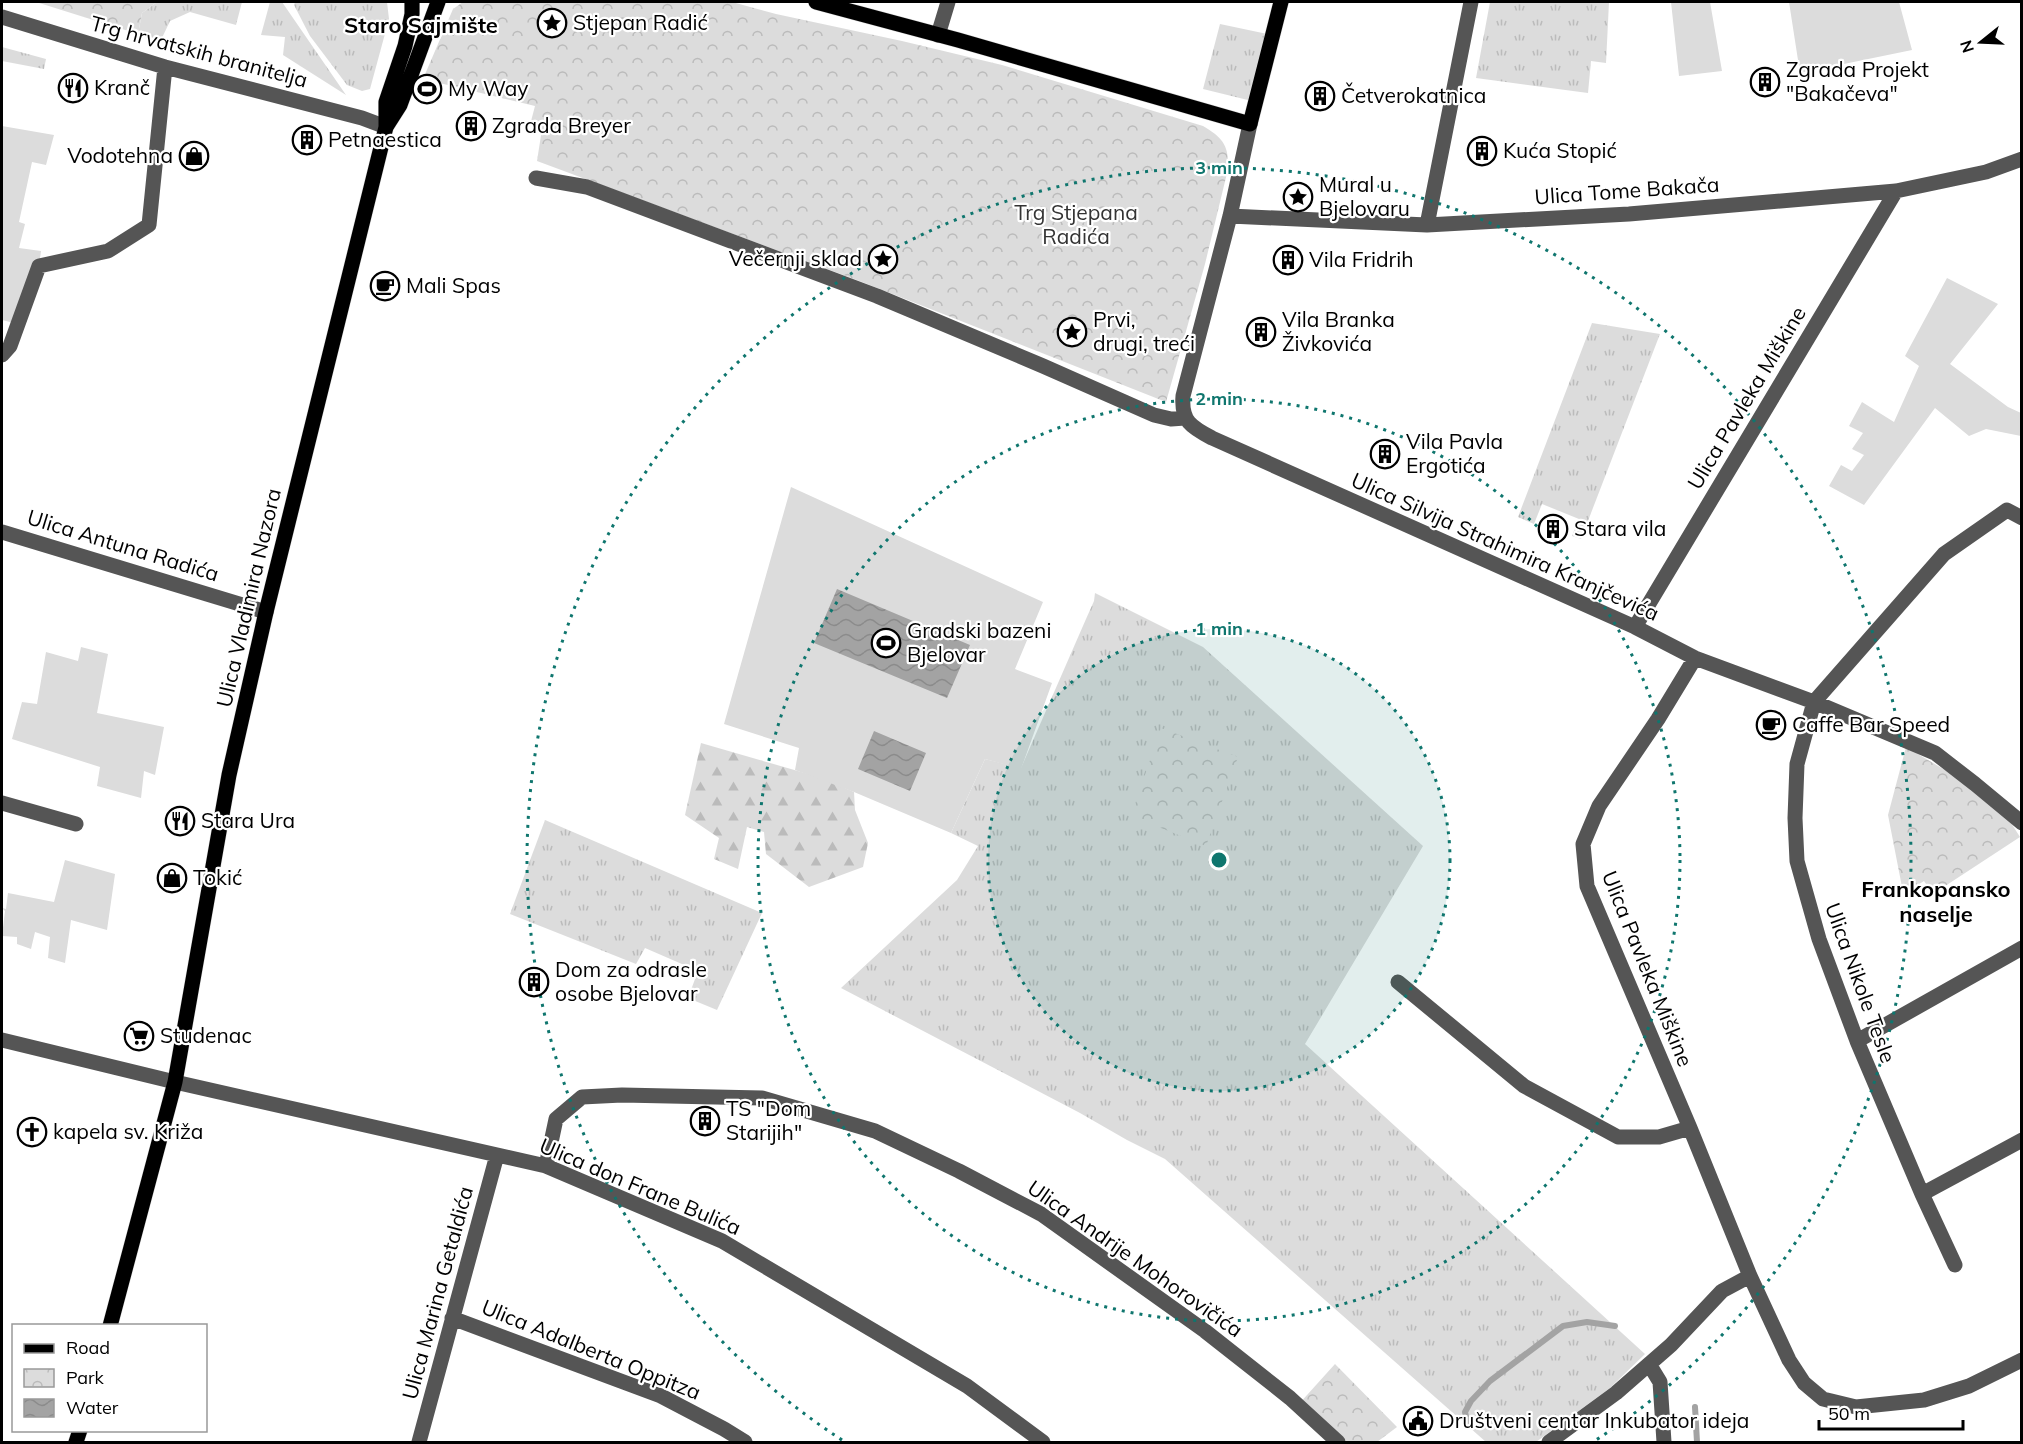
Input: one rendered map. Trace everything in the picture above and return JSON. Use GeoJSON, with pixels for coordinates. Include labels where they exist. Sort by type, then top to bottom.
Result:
{"type":"FeatureCollection","features":[{"type":"Feature","properties":{"kind":"main road"},"geometry":{"type":"LineString","coordinates":[[386,127],[386,102],[405,46],[412,14],[412,2]]}},
{"type":"Feature","properties":{"kind":"main road"},"geometry":{"type":"LineString","coordinates":[[386,127],[400,105],[438,2]]}},
{"type":"Feature","properties":{"kind":"main road"},"geometry":{"type":"LineString","coordinates":[[816,2],[1250,124],[1281,2]]}},
{"type":"Feature","properties":{"kind":"main road","name":"Ulica Vladimira Nazora"},"geometry":{"type":"LineString","coordinates":[[111,1324],[175,1082],[229,776],[266,612],[386,127]]}},
{"type":"Feature","properties":{"kind":"street"},"geometry":{"type":"LineString","coordinates":[[938,35],[948,2]]}},
{"type":"Feature","properties":{"kind":"street"},"geometry":{"type":"LineString","coordinates":[[1427,225],[1471,2]]}},
{"type":"Feature","properties":{"kind":"street","name":"Trg hrvatskih branitelja"},"geometry":{"type":"LineString","coordinates":[[2,17],[165,67],[362,118],[386,127]]}},
{"type":"Feature","properties":{"kind":"street"},"geometry":{"type":"LineString","coordinates":[[2,355],[10,346],[39,266],[108,251],[149,225],[165,67]]}},
{"type":"Feature","properties":{"kind":"street"},"geometry":{"type":"LineString","coordinates":[[536,178],[586,187],[876,296],[1154,415],[1171,419],[1185,418],[1182,407],[1183,396],[1230,216],[1250,124]]}},
{"type":"Feature","properties":{"kind":"street","name":"Ulica Tome Bakača"},"geometry":{"type":"LineString","coordinates":[[1230,216],[1427,225],[1629,214],[1896,191],[1986,172],[2022,159]]}},
{"type":"Feature","properties":{"kind":"street","name":"Ulica Pavleka Miškine"},"geometry":{"type":"LineString","coordinates":[[1635,627],[1896,191]]}},
{"type":"Feature","properties":{"kind":"street","name":"Ulica Silvija Strahimira Kranjčevića"},"geometry":{"type":"LineString","coordinates":[[1185,418],[1195,429],[1212,438],[1635,627],[1695,657],[1814,702],[1935,753],[2021,823]]}},
{"type":"Feature","properties":{"kind":"street"},"geometry":{"type":"LineString","coordinates":[[1814,702],[1944,554],[2007,510],[2022,519]]}},
{"type":"Feature","properties":{"kind":"street","name":"Ulica Antuna Radića"},"geometry":{"type":"LineString","coordinates":[[2,531],[266,612]]}},
{"type":"Feature","properties":{"kind":"street","name":"Ulica Pavleka Miškine"},"geometry":{"type":"LineString","coordinates":[[1695,657],[1658,719],[1599,806],[1583,844],[1587,886],[1750,1276],[1789,1360],[1804,1383],[1822,1399],[1856,1407],[1924,1400],[1969,1386],[2022,1360]]}},
{"type":"Feature","properties":{"kind":"street","name":"Ulica Nikole Tesle"},"geometry":{"type":"LineString","coordinates":[[1814,702],[1797,764],[1795,818],[1797,861],[1819,939],[1857,1041],[1955,1265]]}},
{"type":"Feature","properties":{"kind":"street"},"geometry":{"type":"LineString","coordinates":[[2,803],[76,824]]}},
{"type":"Feature","properties":{"kind":"street"},"geometry":{"type":"LineString","coordinates":[[1857,1041],[2022,948]]}},
{"type":"Feature","properties":{"kind":"street"},"geometry":{"type":"LineString","coordinates":[[1398,982],[1524,1086],[1618,1137],[1659,1137],[1690,1128]]}},
{"type":"Feature","properties":{"kind":"street","name":"Ulica don Frane Bulića"},"geometry":{"type":"LineString","coordinates":[[2,1040],[175,1082],[546,1166],[722,1241],[967,1386],[1043,1443]]}},
{"type":"Feature","properties":{"kind":"street","name":"Ulica Andrije Mohorovičića"},"geometry":{"type":"LineString","coordinates":[[546,1166],[556,1119],[582,1097],[622,1095],[762,1098],[875,1131],[1041,1214],[1213,1338],[1290,1398],[1338,1443]]}},
{"type":"Feature","properties":{"kind":"street"},"geometry":{"type":"LineString","coordinates":[[1922,1194],[2022,1140]]}},
{"type":"Feature","properties":{"kind":"street","name":"Ulica Marina Getaldića"},"geometry":{"type":"LineString","coordinates":[[419,1443],[497,1155]]}},
{"type":"Feature","properties":{"kind":"street"},"geometry":{"type":"LineString","coordinates":[[1549,1443],[1616,1393],[1671,1345],[1722,1291],[1750,1276]]}},
{"type":"Feature","properties":{"kind":"street","name":"Ulica Adalberta Oppitza"},"geometry":{"type":"LineString","coordinates":[[452,1318],[661,1396],[724,1429],[744,1443]]}},
{"type":"Feature","properties":{"kind":"street"},"geometry":{"type":"LineString","coordinates":[[1649,1364],[1660,1382],[1664,1443]]}},
{"type":"Feature","properties":{"kind":"green space"},"geometry":{"type":"Polygon","coordinates":[[[36,2],[157,2],[142,13],[138,34],[36,2]]]}},
{"type":"Feature","properties":{"kind":"green space"},"geometry":{"type":"Polygon","coordinates":[[[157,2],[242,2],[236,25],[190,12],[170,21],[161,40],[138,34],[142,13],[157,2]]]}},
{"type":"Feature","properties":{"kind":"green space"},"geometry":{"type":"Polygon","coordinates":[[[270,2],[282,2],[346,95],[283,55],[285,37],[261,35],[270,2]]]}},
{"type":"Feature","properties":{"kind":"green space"},"geometry":{"type":"Polygon","coordinates":[[[295,2],[387,2],[389,19],[370,89],[362,91],[347,85],[310,36],[294,5],[295,2]]]}},
{"type":"Feature","properties":{"kind":"green space","name":"Trg Stjepana Radića"},"geometry":{"type":"Polygon","coordinates":[[[463,2],[732,2],[1002,65],[1203,126],[1215,134],[1226,148],[1228,169],[1205,264],[1166,402],[862,282],[537,161],[542,129],[530,125],[535,106],[423,79],[453,9],[463,2]]]}},
{"type":"Feature","properties":{"kind":"green space"},"geometry":{"type":"Polygon","coordinates":[[[1490,2],[1609,2],[1606,63],[1591,61],[1588,93],[1476,78],[1490,2]]]}},
{"type":"Feature","properties":{"kind":"green space"},"geometry":{"type":"Polygon","coordinates":[[[1671,2],[1710,2],[1722,71],[1679,76],[1671,2]]]}},
{"type":"Feature","properties":{"kind":"green space"},"geometry":{"type":"Polygon","coordinates":[[[1789,2],[1899,2],[1912,50],[1800,73],[1789,2]]]}},
{"type":"Feature","properties":{"kind":"green space"},"geometry":{"type":"Polygon","coordinates":[[[1220,24],[1272,35],[1256,102],[1203,89],[1220,24]]]}},
{"type":"Feature","properties":{"kind":"green space"},"geometry":{"type":"Polygon","coordinates":[[[2,47],[46,59],[44,69],[2,61],[2,47]]]}},
{"type":"Feature","properties":{"kind":"green space"},"geometry":{"type":"Polygon","coordinates":[[[2,126],[54,135],[46,165],[32,162],[19,222],[25,224],[19,248],[41,251],[39,266],[18,324],[2,320],[2,126]]]}},
{"type":"Feature","properties":{"kind":"green space"},"geometry":{"type":"Polygon","coordinates":[[[1947,278],[1998,304],[1950,364],[2008,407],[2021,413],[2021,436],[1986,429],[1969,436],[1935,408],[1864,505],[1829,486],[1841,465],[1852,471],[1864,455],[1852,449],[1863,433],[1849,426],[1862,402],[1894,422],[1919,366],[1905,356],[1947,278]]]}},
{"type":"Feature","properties":{"kind":"green space"},"geometry":{"type":"Polygon","coordinates":[[[1592,323],[1660,334],[1581,539],[1572,536],[1579,519],[1542,504],[1534,524],[1518,517],[1592,323]]]}},
{"type":"Feature","properties":{"kind":"green space","name":"Gradski bazeni Bjelovar"},"geometry":{"type":"Polygon","coordinates":[[[791,487],[1043,602],[1015,669],[1052,683],[1021,769],[985,759],[951,833],[795,770],[799,748],[724,724],[791,487]]]}},
{"type":"Feature","properties":{"kind":"green space"},"geometry":{"type":"Polygon","coordinates":[[[1095,593],[1203,647],[1423,846],[1305,1044],[1645,1354],[1610,1388],[1536,1442],[1486,1442],[1165,1159],[841,988],[957,880],[978,846],[951,833],[985,759],[1021,768],[1094,601],[1095,593]]]}},
{"type":"Feature","properties":{"kind":"green space"},"geometry":{"type":"Polygon","coordinates":[[[81,647],[108,654],[97,713],[164,727],[155,775],[144,771],[141,798],[97,786],[100,767],[12,739],[22,702],[37,704],[46,652],[78,661],[81,647]]]}},
{"type":"Feature","properties":{"kind":"green space"},"geometry":{"type":"Polygon","coordinates":[[[1161,728],[1238,757],[1206,846],[1131,816],[1161,728]]]}},
{"type":"Feature","properties":{"kind":"green space"},"geometry":{"type":"Polygon","coordinates":[[[701,743],[822,778],[854,792],[855,810],[868,843],[863,867],[809,887],[766,854],[764,832],[747,827],[738,869],[714,859],[719,838],[685,815],[701,743]]]}},
{"type":"Feature","properties":{"kind":"green space"},"geometry":{"type":"Polygon","coordinates":[[[1906,747],[1972,786],[2006,815],[2020,837],[1933,894],[1924,881],[1905,893],[1888,815],[1906,747]]]}},
{"type":"Feature","properties":{"kind":"green space"},"geometry":{"type":"Polygon","coordinates":[[[545,820],[762,913],[717,1010],[688,998],[698,971],[645,948],[636,964],[510,914],[545,820]]]}},
{"type":"Feature","properties":{"kind":"green space"},"geometry":{"type":"Polygon","coordinates":[[[65,860],[115,874],[107,930],[71,920],[65,963],[48,958],[50,937],[35,932],[31,949],[17,944],[17,937],[2,936],[5,911],[2,908],[6,909],[8,893],[54,902],[65,860]]]}},
{"type":"Feature","properties":{"kind":"green space"},"geometry":{"type":"Polygon","coordinates":[[[1335,1364],[1397,1427],[1377,1442],[1338,1442],[1298,1405],[1335,1364]]]}},
{"type":"Feature","properties":{"kind":"water"},"geometry":{"type":"Polygon","coordinates":[[[837,589],[970,645],[947,698],[814,643],[837,589]]]}},
{"type":"Feature","properties":{"kind":"water"},"geometry":{"type":"Polygon","coordinates":[[[874,731],[926,753],[910,791],[858,769],[874,731]]]}},
{"type":"Feature","properties":{"kind":"waterway"},"geometry":{"type":"LineString","coordinates":[[1468,1426],[1465,1412],[1471,1401],[1490,1381],[1563,1326],[1587,1322],[1615,1326]]}},
{"type":"Feature","properties":{"kind":"waterway"},"geometry":{"type":"LineString","coordinates":[[1695,1407],[1697,1442]]}},
{"type":"Feature","properties":{"kind":"place","name":"Stjepan Radić"},"geometry":{"type":"Point","coordinates":[552,23]}},
{"type":"Feature","properties":{"kind":"place","name":"Zgrada Projekt \"Bakačeva\""},"geometry":{"type":"Point","coordinates":[1765,82]}},
{"type":"Feature","properties":{"kind":"place","name":"Kranč"},"geometry":{"type":"Point","coordinates":[73,88]}},
{"type":"Feature","properties":{"kind":"place","name":"My Way"},"geometry":{"type":"Point","coordinates":[427,89]}},
{"type":"Feature","properties":{"kind":"place","name":"Četverokatnica"},"geometry":{"type":"Point","coordinates":[1320,96]}},
{"type":"Feature","properties":{"kind":"place","name":"Zgrada Breyer"},"geometry":{"type":"Point","coordinates":[471,126]}},
{"type":"Feature","properties":{"kind":"place","name":"Petnaestica"},"geometry":{"type":"Point","coordinates":[307,140]}},
{"type":"Feature","properties":{"kind":"place","name":"Kuća Stopić"},"geometry":{"type":"Point","coordinates":[1482,151]}},
{"type":"Feature","properties":{"kind":"place","name":"Vodotehna"},"geometry":{"type":"Point","coordinates":[194,156]}},
{"type":"Feature","properties":{"kind":"place","name":"Mural u Bjelovaru"},"geometry":{"type":"Point","coordinates":[1298,197]}},
{"type":"Feature","properties":{"kind":"place","name":"Večernji sklad"},"geometry":{"type":"Point","coordinates":[883,259]}},
{"type":"Feature","properties":{"kind":"place","name":"Vila Fridrih"},"geometry":{"type":"Point","coordinates":[1288,260]}},
{"type":"Feature","properties":{"kind":"place","name":"Mali Spas"},"geometry":{"type":"Point","coordinates":[385,286]}},
{"type":"Feature","properties":{"kind":"place","name":"Prvi, drugi, treći"},"geometry":{"type":"Point","coordinates":[1072,332]}},
{"type":"Feature","properties":{"kind":"place","name":"Vila Branka Živkovića"},"geometry":{"type":"Point","coordinates":[1261,332]}},
{"type":"Feature","properties":{"kind":"place","name":"Vila Pavla Ergotića"},"geometry":{"type":"Point","coordinates":[1385,454]}},
{"type":"Feature","properties":{"kind":"place","name":"Stara vila"},"geometry":{"type":"Point","coordinates":[1553,529]}},
{"type":"Feature","properties":{"kind":"place","name":"Gradski bazeni Bjelovar"},"geometry":{"type":"Point","coordinates":[886,643]}},
{"type":"Feature","properties":{"kind":"place","name":"Caffe Bar Speed"},"geometry":{"type":"Point","coordinates":[1771,725]}},
{"type":"Feature","properties":{"kind":"place","name":"Stara Ura"},"geometry":{"type":"Point","coordinates":[180,821]}},
{"type":"Feature","properties":{"kind":"place","name":"Tokić"},"geometry":{"type":"Point","coordinates":[172,878]}},
{"type":"Feature","properties":{"kind":"place","name":"Dom za odrasle osobe Bjelovar"},"geometry":{"type":"Point","coordinates":[534,982]}},
{"type":"Feature","properties":{"kind":"place","name":"Studenac"},"geometry":{"type":"Point","coordinates":[139,1036]}},
{"type":"Feature","properties":{"kind":"place","name":"TS \"Dom Starijih\""},"geometry":{"type":"Point","coordinates":[705,1121]}},
{"type":"Feature","properties":{"kind":"place","name":"kapela sv. Križa"},"geometry":{"type":"Point","coordinates":[32,1132]}},
{"type":"Feature","properties":{"kind":"place","name":"Društveni centar Inkubator ideja"},"geometry":{"type":"Point","coordinates":[1418,1421]}},
{"type":"Feature","properties":{"kind":"district","name":"Staro Sajmište"},"geometry":{"type":"Point","coordinates":[421,25]}},
{"type":"Feature","properties":{"kind":"district","name":"Frankopansko naselje"},"geometry":{"type":"Point","coordinates":[1936,902]}}]}
